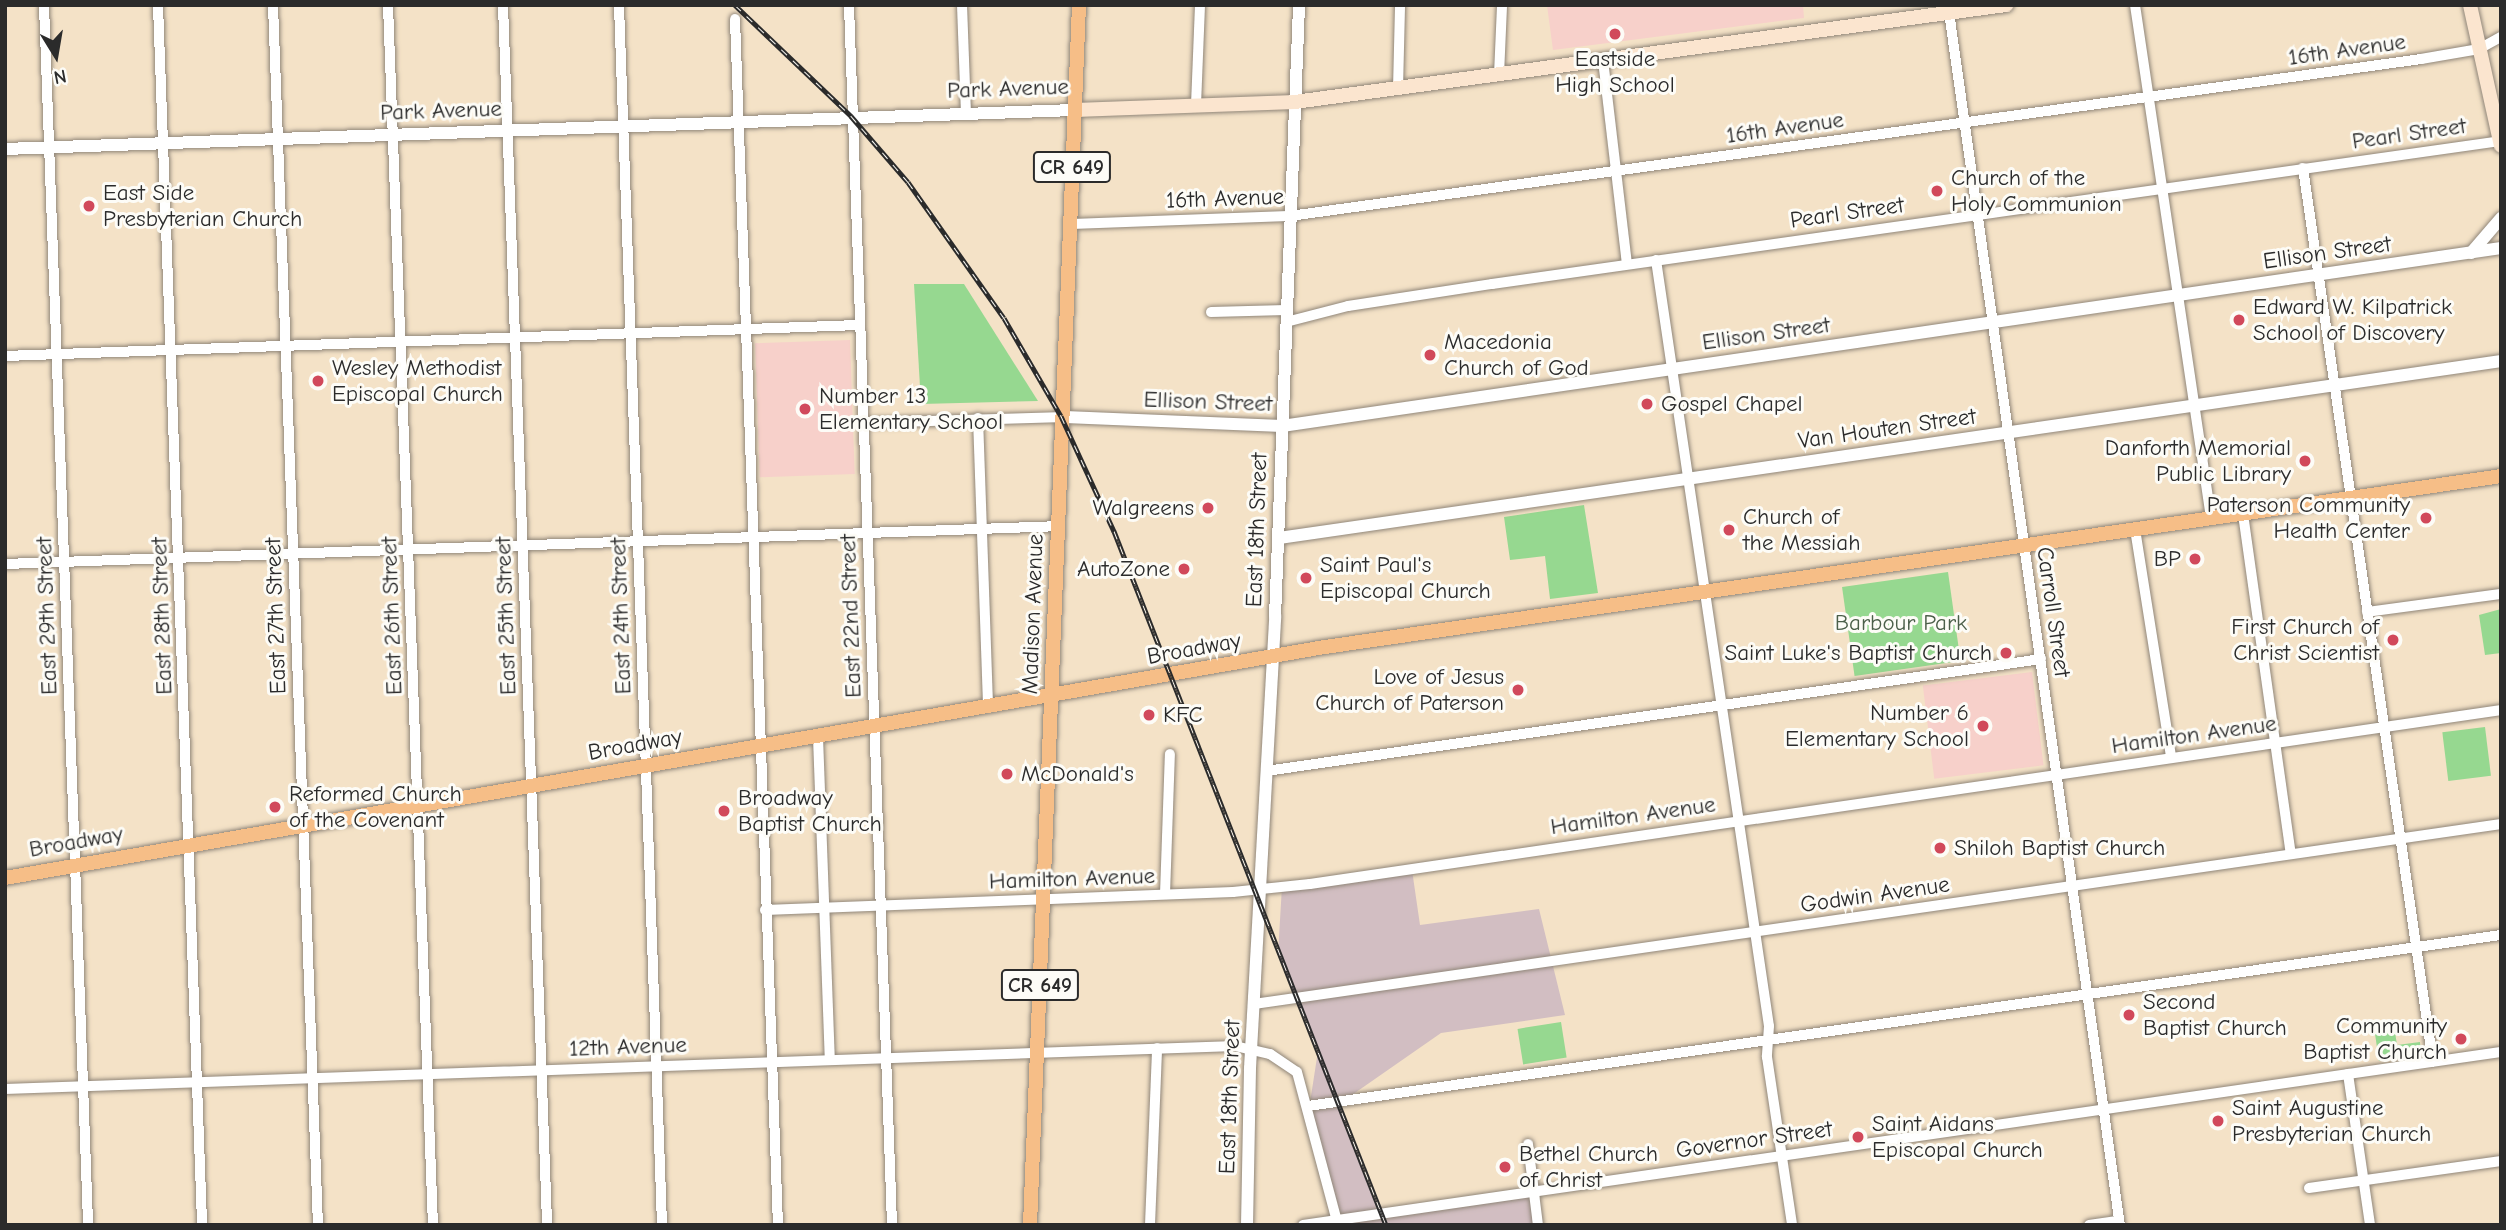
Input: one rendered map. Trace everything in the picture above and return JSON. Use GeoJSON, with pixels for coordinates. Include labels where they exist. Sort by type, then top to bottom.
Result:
{"type":"FeatureCollection","features":[{"type":"Feature","properties":{"kind":"main road","name":"Madison Avenue"},"geometry":{"type":"LineString","coordinates":[[1030,1225],[1065,416],[1079,5]]}},
{"type":"Feature","properties":{"kind":"main road","name":"Park Avenue"},"geometry":{"type":"LineString","coordinates":[[1074,110],[1295,102],[1949,9],[2006,5]]}},
{"type":"Feature","properties":{"kind":"main road"},"geometry":{"type":"LineString","coordinates":[[2470,5],[2500,143]]}},
{"type":"Feature","properties":{"kind":"main road","name":"Broadway"},"geometry":{"type":"LineString","coordinates":[[5,877],[1273,657],[2501,476]]}},
{"type":"Feature","properties":{"kind":"street","name":"East 29th Street"},"geometry":{"type":"LineString","coordinates":[[44,5],[88,1225]]}},
{"type":"Feature","properties":{"kind":"street","name":"East 28th Street"},"geometry":{"type":"LineString","coordinates":[[158,5],[202,1225]]}},
{"type":"Feature","properties":{"kind":"street","name":"East 27th Street"},"geometry":{"type":"LineString","coordinates":[[273,5],[318,1225]]}},
{"type":"Feature","properties":{"kind":"street","name":"East 26th Street"},"geometry":{"type":"LineString","coordinates":[[388,5],[433,1225]]}},
{"type":"Feature","properties":{"kind":"street","name":"East 25th Street"},"geometry":{"type":"LineString","coordinates":[[503,5],[547,1225]]}},
{"type":"Feature","properties":{"kind":"street","name":"East 24th Street"},"geometry":{"type":"LineString","coordinates":[[619,5],[662,1225]]}},
{"type":"Feature","properties":{"kind":"street","name":"East 22nd Street"},"geometry":{"type":"LineString","coordinates":[[849,5],[892,1225]]}},
{"type":"Feature","properties":{"kind":"street"},"geometry":{"type":"LineString","coordinates":[[962,5],[966,114]]}},
{"type":"Feature","properties":{"kind":"street"},"geometry":{"type":"LineString","coordinates":[[1196,105],[1200,5]]}},
{"type":"Feature","properties":{"kind":"street","name":"East 18th Street"},"geometry":{"type":"LineString","coordinates":[[1247,1225],[1251,1048],[1279,538],[1298,5]]}},
{"type":"Feature","properties":{"kind":"street"},"geometry":{"type":"LineString","coordinates":[[1398,89],[1401,5]]}},
{"type":"Feature","properties":{"kind":"street"},"geometry":{"type":"LineString","coordinates":[[1499,75],[1502,5]]}},
{"type":"Feature","properties":{"kind":"street"},"geometry":{"type":"LineString","coordinates":[[2135,5],[2151,97],[2210,518]]}},
{"type":"Feature","properties":{"kind":"street","name":"Carroll Street"},"geometry":{"type":"LineString","coordinates":[[1949,9],[2120,1223]]}},
{"type":"Feature","properties":{"kind":"street"},"geometry":{"type":"LineString","coordinates":[[735,19],[758,747],[778,1225]]}},
{"type":"Feature","properties":{"kind":"street","name":"16th Avenue"},"geometry":{"type":"LineString","coordinates":[[1070,224],[1290,216],[2479,50],[2501,37]]}},
{"type":"Feature","properties":{"kind":"street"},"geometry":{"type":"LineString","coordinates":[[1602,60],[1627,264]]}},
{"type":"Feature","properties":{"kind":"street","name":"Park Avenue"},"geometry":{"type":"LineString","coordinates":[[5,149],[1074,110]]}},
{"type":"Feature","properties":{"kind":"street","name":"Pearl Street"},"geometry":{"type":"LineString","coordinates":[[1211,312],[1286,316],[1978,213],[2500,143]]}},
{"type":"Feature","properties":{"kind":"street"},"geometry":{"type":"LineString","coordinates":[[2303,168],[2432,1062]]}},
{"type":"Feature","properties":{"kind":"street"},"geometry":{"type":"LineString","coordinates":[[2471,253],[2501,218]]}},
{"type":"Feature","properties":{"kind":"street","name":"Ellison Street"},"geometry":{"type":"LineString","coordinates":[[1065,416],[1282,426],[2501,248]]}},
{"type":"Feature","properties":{"kind":"street"},"geometry":{"type":"LineString","coordinates":[[1656,260],[1753,932],[1768,1040],[1767,1057],[1792,1225]]}},
{"type":"Feature","properties":{"kind":"street"},"geometry":{"type":"LineString","coordinates":[[5,356],[859,325]]}},
{"type":"Feature","properties":{"kind":"street","name":"Van Houten Street"},"geometry":{"type":"LineString","coordinates":[[1279,538],[2501,361]]}},
{"type":"Feature","properties":{"kind":"street"},"geometry":{"type":"LineString","coordinates":[[863,423],[1065,416]]}},
{"type":"Feature","properties":{"kind":"street"},"geometry":{"type":"LineString","coordinates":[[978,418],[988,708]]}},
{"type":"Feature","properties":{"kind":"street"},"geometry":{"type":"LineString","coordinates":[[2243,514],[2291,855]]}},
{"type":"Feature","properties":{"kind":"street"},"geometry":{"type":"LineString","coordinates":[[5,564],[1059,526]]}},
{"type":"Feature","properties":{"kind":"street"},"geometry":{"type":"LineString","coordinates":[[2135,529],[2171,757]]}},
{"type":"Feature","properties":{"kind":"street"},"geometry":{"type":"LineString","coordinates":[[2367,612],[2501,594]]}},
{"type":"Feature","properties":{"kind":"street"},"geometry":{"type":"LineString","coordinates":[[1266,771],[2041,659]]}},
{"type":"Feature","properties":{"kind":"street","name":"Hamilton Avenue"},"geometry":{"type":"LineString","coordinates":[[765,910],[1260,889],[2501,710]]}},
{"type":"Feature","properties":{"kind":"street"},"geometry":{"type":"LineString","coordinates":[[818,737],[830,1059]]}},
{"type":"Feature","properties":{"kind":"street"},"geometry":{"type":"LineString","coordinates":[[1165,894],[1170,754]]}},
{"type":"Feature","properties":{"kind":"street","name":"Godwin Avenue"},"geometry":{"type":"LineString","coordinates":[[1255,1004],[2501,824]]}},
{"type":"Feature","properties":{"kind":"street"},"geometry":{"type":"LineString","coordinates":[[1308,1106],[2501,935]]}},
{"type":"Feature","properties":{"kind":"street"},"geometry":{"type":"LineString","coordinates":[[1150,1225],[1157,1048]]}},
{"type":"Feature","properties":{"kind":"street","name":"12th Avenue"},"geometry":{"type":"LineString","coordinates":[[5,1089],[1157,1048],[1251,1048]]}},
{"type":"Feature","properties":{"kind":"street"},"geometry":{"type":"LineString","coordinates":[[1251,1048],[1291,1065],[1308,1106],[1337,1222]]}},
{"type":"Feature","properties":{"kind":"street","name":"Governor Street"},"geometry":{"type":"LineString","coordinates":[[1303,1225],[2501,1052]]}},
{"type":"Feature","properties":{"kind":"street"},"geometry":{"type":"LineString","coordinates":[[2348,1074],[2370,1225]]}},
{"type":"Feature","properties":{"kind":"street"},"geometry":{"type":"LineString","coordinates":[[1528,1144],[1538,1225]]}},
{"type":"Feature","properties":{"kind":"street"},"geometry":{"type":"LineString","coordinates":[[2309,1188],[2501,1161]]}},
{"type":"Feature","properties":{"kind":"street"},"geometry":{"type":"LineString","coordinates":[[2089,1225],[2120,1223]]}},
{"type":"Feature","properties":{"kind":"shaded area","name":"Eastside High School"},"geometry":{"type":"Polygon","coordinates":[[[1547,5],[1803,5],[1804,18],[1553,50],[1547,5]]]}},
{"type":"Feature","properties":{"kind":"shaded area","name":"Number 13 Elementary School"},"geometry":{"type":"Polygon","coordinates":[[[850,340],[855,474],[760,477],[755,343],[850,340]]]}},
{"type":"Feature","properties":{"kind":"shaded area","name":"Number 6 Elementary School"},"geometry":{"type":"Polygon","coordinates":[[[2032,672],[2043,765],[1934,779],[1923,685],[2032,672]]]}},
{"type":"Feature","properties":{"kind":"shaded area"},"geometry":{"type":"Polygon","coordinates":[[[1412,870],[1420,925],[1539,909],[1565,1015],[1441,1033],[1339,1104],[1379,1214],[1535,1192],[1539,1225],[1313,1225],[1335,1221],[1309,1109],[1318,1051],[1278,954],[1282,886],[1412,870]]]}},
{"type":"Feature","properties":{"kind":"green space"},"geometry":{"type":"Polygon","coordinates":[[[914,284],[964,284],[1038,401],[921,404],[914,284]]]}},
{"type":"Feature","properties":{"kind":"green space"},"geometry":{"type":"Polygon","coordinates":[[[1584,505],[1598,593],[1550,599],[1545,556],[1510,560],[1504,517],[1584,505]]]}},
{"type":"Feature","properties":{"kind":"green space","name":"Barbour Park"},"geometry":{"type":"Polygon","coordinates":[[[1948,572],[1961,661],[1855,676],[1842,587],[1948,572]]]}},
{"type":"Feature","properties":{"kind":"green space"},"geometry":{"type":"Polygon","coordinates":[[[2501,609],[2501,653],[2485,655],[2479,615],[2501,609]]]}},
{"type":"Feature","properties":{"kind":"green space"},"geometry":{"type":"Polygon","coordinates":[[[2485,727],[2491,776],[2448,781],[2442,732],[2485,727]]]}},
{"type":"Feature","properties":{"kind":"green space"},"geometry":{"type":"Polygon","coordinates":[[[1561,1022],[1567,1058],[1523,1064],[1518,1029],[1561,1022]]]}},
{"type":"Feature","properties":{"kind":"green space"},"geometry":{"type":"Polygon","coordinates":[[[2395,1032],[2397,1045],[2420,1042],[2421,1055],[2379,1061],[2375,1034],[2395,1032]]]}},
{"type":"Feature","properties":{"kind":"railway"},"geometry":{"type":"LineString","coordinates":[[735,5],[851,116],[908,182],[1004,318],[1061,416],[1114,531],[1386,1225]]}},
{"type":"Feature","properties":{"kind":"place","name":"Eastside High School"},"geometry":{"type":"Point","coordinates":[1615,34]}},
{"type":"Feature","properties":{"kind":"place","name":"Church of the Holy Communion"},"geometry":{"type":"Point","coordinates":[1937,191]}},
{"type":"Feature","properties":{"kind":"place","name":"East Side Presbyterian Church"},"geometry":{"type":"Point","coordinates":[89,206]}},
{"type":"Feature","properties":{"kind":"place","name":"Edward W. Kilpatrick School of Discovery"},"geometry":{"type":"Point","coordinates":[2239,320]}},
{"type":"Feature","properties":{"kind":"place","name":"Macedonia Church of God"},"geometry":{"type":"Point","coordinates":[1430,355]}},
{"type":"Feature","properties":{"kind":"place","name":"Wesley Methodist Episcopal Church"},"geometry":{"type":"Point","coordinates":[318,381]}},
{"type":"Feature","properties":{"kind":"place","name":"Gospel Chapel"},"geometry":{"type":"Point","coordinates":[1647,404]}},
{"type":"Feature","properties":{"kind":"place","name":"Number 13 Elementary School"},"geometry":{"type":"Point","coordinates":[805,409]}},
{"type":"Feature","properties":{"kind":"place","name":"Danforth Memorial Public Library"},"geometry":{"type":"Point","coordinates":[2305,461]}},
{"type":"Feature","properties":{"kind":"place","name":"Walgreens"},"geometry":{"type":"Point","coordinates":[1208,508]}},
{"type":"Feature","properties":{"kind":"place","name":"Paterson Community Health Center"},"geometry":{"type":"Point","coordinates":[2426,518]}},
{"type":"Feature","properties":{"kind":"place","name":"Church of the Messiah"},"geometry":{"type":"Point","coordinates":[1729,530]}},
{"type":"Feature","properties":{"kind":"place","name":"BP"},"geometry":{"type":"Point","coordinates":[2195,559]}},
{"type":"Feature","properties":{"kind":"place","name":"AutoZone"},"geometry":{"type":"Point","coordinates":[1184,569]}},
{"type":"Feature","properties":{"kind":"place","name":"Saint Paul's Episcopal Church"},"geometry":{"type":"Point","coordinates":[1306,578]}},
{"type":"Feature","properties":{"kind":"place","name":"First Church of Christ Scientist"},"geometry":{"type":"Point","coordinates":[2393,640]}},
{"type":"Feature","properties":{"kind":"place","name":"Saint Luke's Baptist Church"},"geometry":{"type":"Point","coordinates":[2006,653]}},
{"type":"Feature","properties":{"kind":"place","name":"Love of Jesus Church of Paterson"},"geometry":{"type":"Point","coordinates":[1518,690]}},
{"type":"Feature","properties":{"kind":"place","name":"KFC"},"geometry":{"type":"Point","coordinates":[1149,715]}},
{"type":"Feature","properties":{"kind":"place","name":"Number 6 Elementary School"},"geometry":{"type":"Point","coordinates":[1983,726]}},
{"type":"Feature","properties":{"kind":"place","name":"McDonald's"},"geometry":{"type":"Point","coordinates":[1007,774]}},
{"type":"Feature","properties":{"kind":"place","name":"Reformed Church of the Covenant"},"geometry":{"type":"Point","coordinates":[275,807]}},
{"type":"Feature","properties":{"kind":"place","name":"Broadway Baptist Church"},"geometry":{"type":"Point","coordinates":[724,811]}},
{"type":"Feature","properties":{"kind":"place","name":"Shiloh Baptist Church"},"geometry":{"type":"Point","coordinates":[1940,848]}},
{"type":"Feature","properties":{"kind":"place","name":"Second Baptist Church"},"geometry":{"type":"Point","coordinates":[2129,1015]}},
{"type":"Feature","properties":{"kind":"place","name":"Community Baptist Church"},"geometry":{"type":"Point","coordinates":[2461,1039]}},
{"type":"Feature","properties":{"kind":"place","name":"Saint Augustine Presbyterian Church"},"geometry":{"type":"Point","coordinates":[2218,1121]}},
{"type":"Feature","properties":{"kind":"place","name":"Saint Aidans Episcopal Church"},"geometry":{"type":"Point","coordinates":[1858,1137]}},
{"type":"Feature","properties":{"kind":"place","name":"Bethel Church of Christ"},"geometry":{"type":"Point","coordinates":[1505,1167]}}]}
